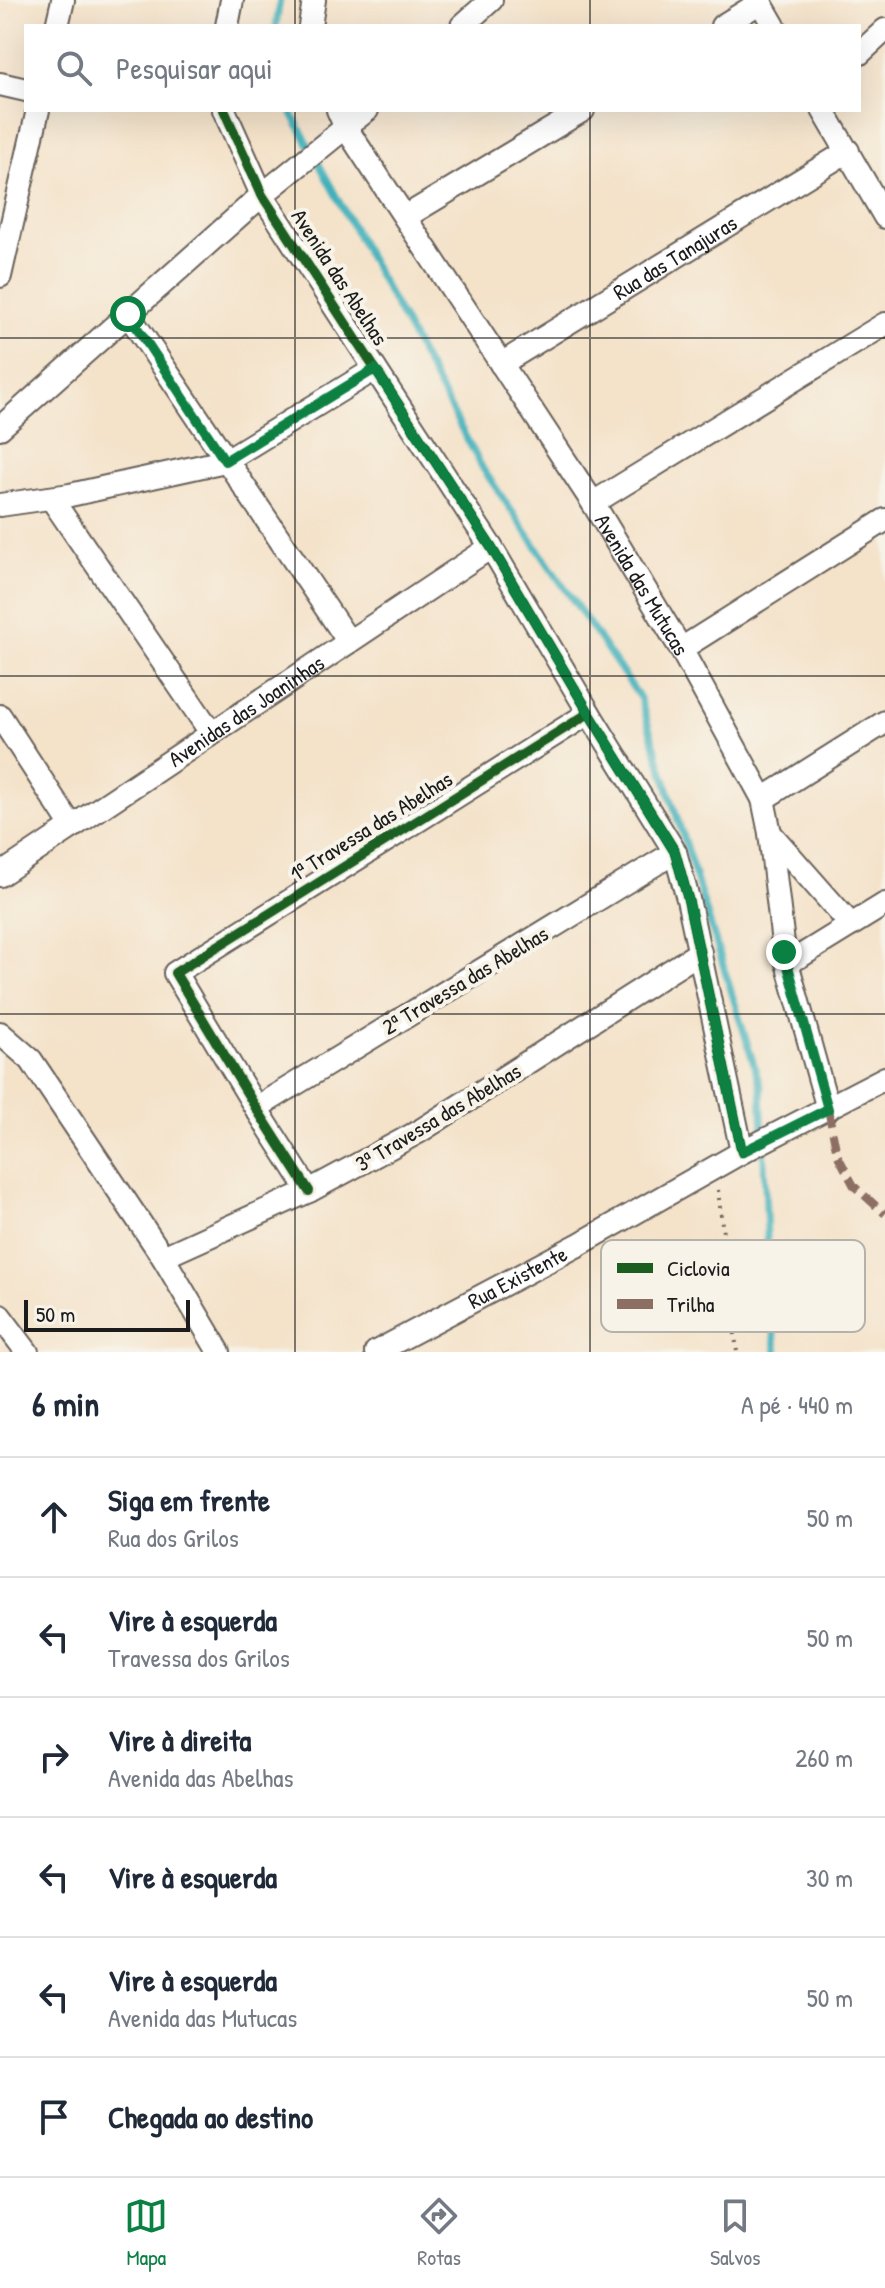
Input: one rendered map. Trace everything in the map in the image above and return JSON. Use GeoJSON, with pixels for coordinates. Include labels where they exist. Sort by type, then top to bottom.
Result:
{"type":"FeatureCollection","features":[{"type":"Feature","properties":{"kind":"street"},"geometry":{"type":"LineString","coordinates":[[57,24],[63,0]]}},
{"type":"Feature","properties":{"kind":"street"},"geometry":{"type":"LineString","coordinates":[[227,24],[232,0]]}},
{"type":"Feature","properties":{"kind":"street"},"geometry":{"type":"LineString","coordinates":[[310,24],[314,0]]}},
{"type":"Feature","properties":{"kind":"street"},"geometry":{"type":"LineString","coordinates":[[464,24],[491,0]]}},
{"type":"Feature","properties":{"kind":"street"},"geometry":{"type":"LineString","coordinates":[[725,24],[760,1],[773,24]]}},
{"type":"Feature","properties":{"kind":"street"},"geometry":{"type":"LineString","coordinates":[[861,52],[885,30]]}},
{"type":"Feature","properties":{"kind":"street"},"geometry":{"type":"LineString","coordinates":[[0,84],[24,90]]}},
{"type":"Feature","properties":{"kind":"street"},"geometry":{"type":"LineString","coordinates":[[1,265],[38,112]]}},
{"type":"Feature","properties":{"kind":"street","name":"Avenida das Abelhas"},"geometry":{"type":"LineString","coordinates":[[225,112],[262,195],[491,547],[675,852],[745,1150]]}},
{"type":"Feature","properties":{"kind":"street"},"geometry":{"type":"LineString","coordinates":[[0,428],[262,195],[325,144],[342,119],[361,112]]}},
{"type":"Feature","properties":{"kind":"street"},"geometry":{"type":"LineString","coordinates":[[405,217],[580,112]]}},
{"type":"Feature","properties":{"kind":"street"},"geometry":{"type":"LineString","coordinates":[[824,112],[885,217]]}},
{"type":"Feature","properties":{"kind":"street","name":"Avenida das Mutucas"},"geometry":{"type":"LineString","coordinates":[[342,119],[593,503],[681,649],[763,799],[784,952],[828,1109]]}},
{"type":"Feature","properties":{"kind":"street","name":"Rua das Tanajuras"},"geometry":{"type":"LineString","coordinates":[[501,364],[848,151]]}},
{"type":"Feature","properties":{"kind":"street"},"geometry":{"type":"LineString","coordinates":[[128,314],[349,642]]}},
{"type":"Feature","properties":{"kind":"street"},"geometry":{"type":"LineString","coordinates":[[593,503],[885,324]]}},
{"type":"Feature","properties":{"kind":"street"},"geometry":{"type":"LineString","coordinates":[[0,505],[51,498],[225,461],[375,369]]}},
{"type":"Feature","properties":{"kind":"street"},"geometry":{"type":"LineString","coordinates":[[51,498],[212,734]]}},
{"type":"Feature","properties":{"kind":"street"},"geometry":{"type":"LineString","coordinates":[[681,649],[885,520]]}},
{"type":"Feature","properties":{"kind":"street","name":"Avenidas das Joaninhas"},"geometry":{"type":"LineString","coordinates":[[0,875],[491,547]]}},
{"type":"Feature","properties":{"kind":"street","name":"1ª Travessa das Abelhas"},"geometry":{"type":"LineString","coordinates":[[256,1108],[175,973],[589,713]]}},
{"type":"Feature","properties":{"kind":"street"},"geometry":{"type":"LineString","coordinates":[[0,716],[72,827]]}},
{"type":"Feature","properties":{"kind":"street"},"geometry":{"type":"LineString","coordinates":[[763,799],[885,722]]}},
{"type":"Feature","properties":{"kind":"street"},"geometry":{"type":"LineString","coordinates":[[770,833],[851,925]]}},
{"type":"Feature","properties":{"kind":"street","name":"2ª Travessa das Abelhas"},"geometry":{"type":"LineString","coordinates":[[256,1108],[675,852]]}},
{"type":"Feature","properties":{"kind":"street"},"geometry":{"type":"LineString","coordinates":[[799,957],[885,904]]}},
{"type":"Feature","properties":{"kind":"street","name":"3ª Travessa das Abelhas"},"geometry":{"type":"LineString","coordinates":[[163,1257],[309,1191],[420,1131],[700,952]]}},
{"type":"Feature","properties":{"kind":"street"},"geometry":{"type":"LineString","coordinates":[[0,1033],[31,1060],[163,1257],[219,1352]]}},
{"type":"Feature","properties":{"kind":"street"},"geometry":{"type":"LineString","coordinates":[[828,1109],[885,1078]]}},
{"type":"Feature","properties":{"kind":"street"},"geometry":{"type":"LineString","coordinates":[[256,1108],[309,1191]]}},
{"type":"Feature","properties":{"kind":"street","name":"Rua Existente"},"geometry":{"type":"LineString","coordinates":[[376,1352],[578,1245],[745,1150],[828,1109]]}},
{"type":"Feature","properties":{"kind":"street"},"geometry":{"type":"LineString","coordinates":[[3,1326],[27,1352]]}},
{"type":"Feature","properties":{"kind":"path"},"geometry":{"type":"LineString","coordinates":[[715,1167],[724,1240]]}},
{"type":"Feature","properties":{"kind":"path"},"geometry":{"type":"LineString","coordinates":[[735,1332],[737,1352]]}},
{"type":"Feature","properties":{"kind":"waterway"},"geometry":{"type":"LineString","coordinates":[[276,24],[280,0]]}},
{"type":"Feature","properties":{"kind":"waterway"},"geometry":{"type":"LineString","coordinates":[[291,112],[483,469],[640,698],[761,1087],[767,1240]]}},
{"type":"Feature","properties":{"kind":"waterway"},"geometry":{"type":"LineString","coordinates":[[774,1332],[777,1352]]}},
{"type":"Feature","properties":{"kind":"marked path"},"geometry":{"type":"LineString","coordinates":[[828,1109],[837,1154],[854,1186],[885,1214]]}},
{"type":"Feature","properties":{"kind":"cycle path"},"geometry":{"type":"LineString","coordinates":[[225,112],[262,195],[491,547],[675,852],[688,899],[742,1152]]}},
{"type":"Feature","properties":{"kind":"cycle path"},"geometry":{"type":"LineString","coordinates":[[309,1191],[175,973],[589,713]]}},
{"type":"Feature","properties":{"kind":"route"},"geometry":{"type":"LineString","coordinates":[[128,314],[225,461],[375,369],[491,547],[675,852],[688,899],[742,1152],[828,1109],[784,952]]}}]}
